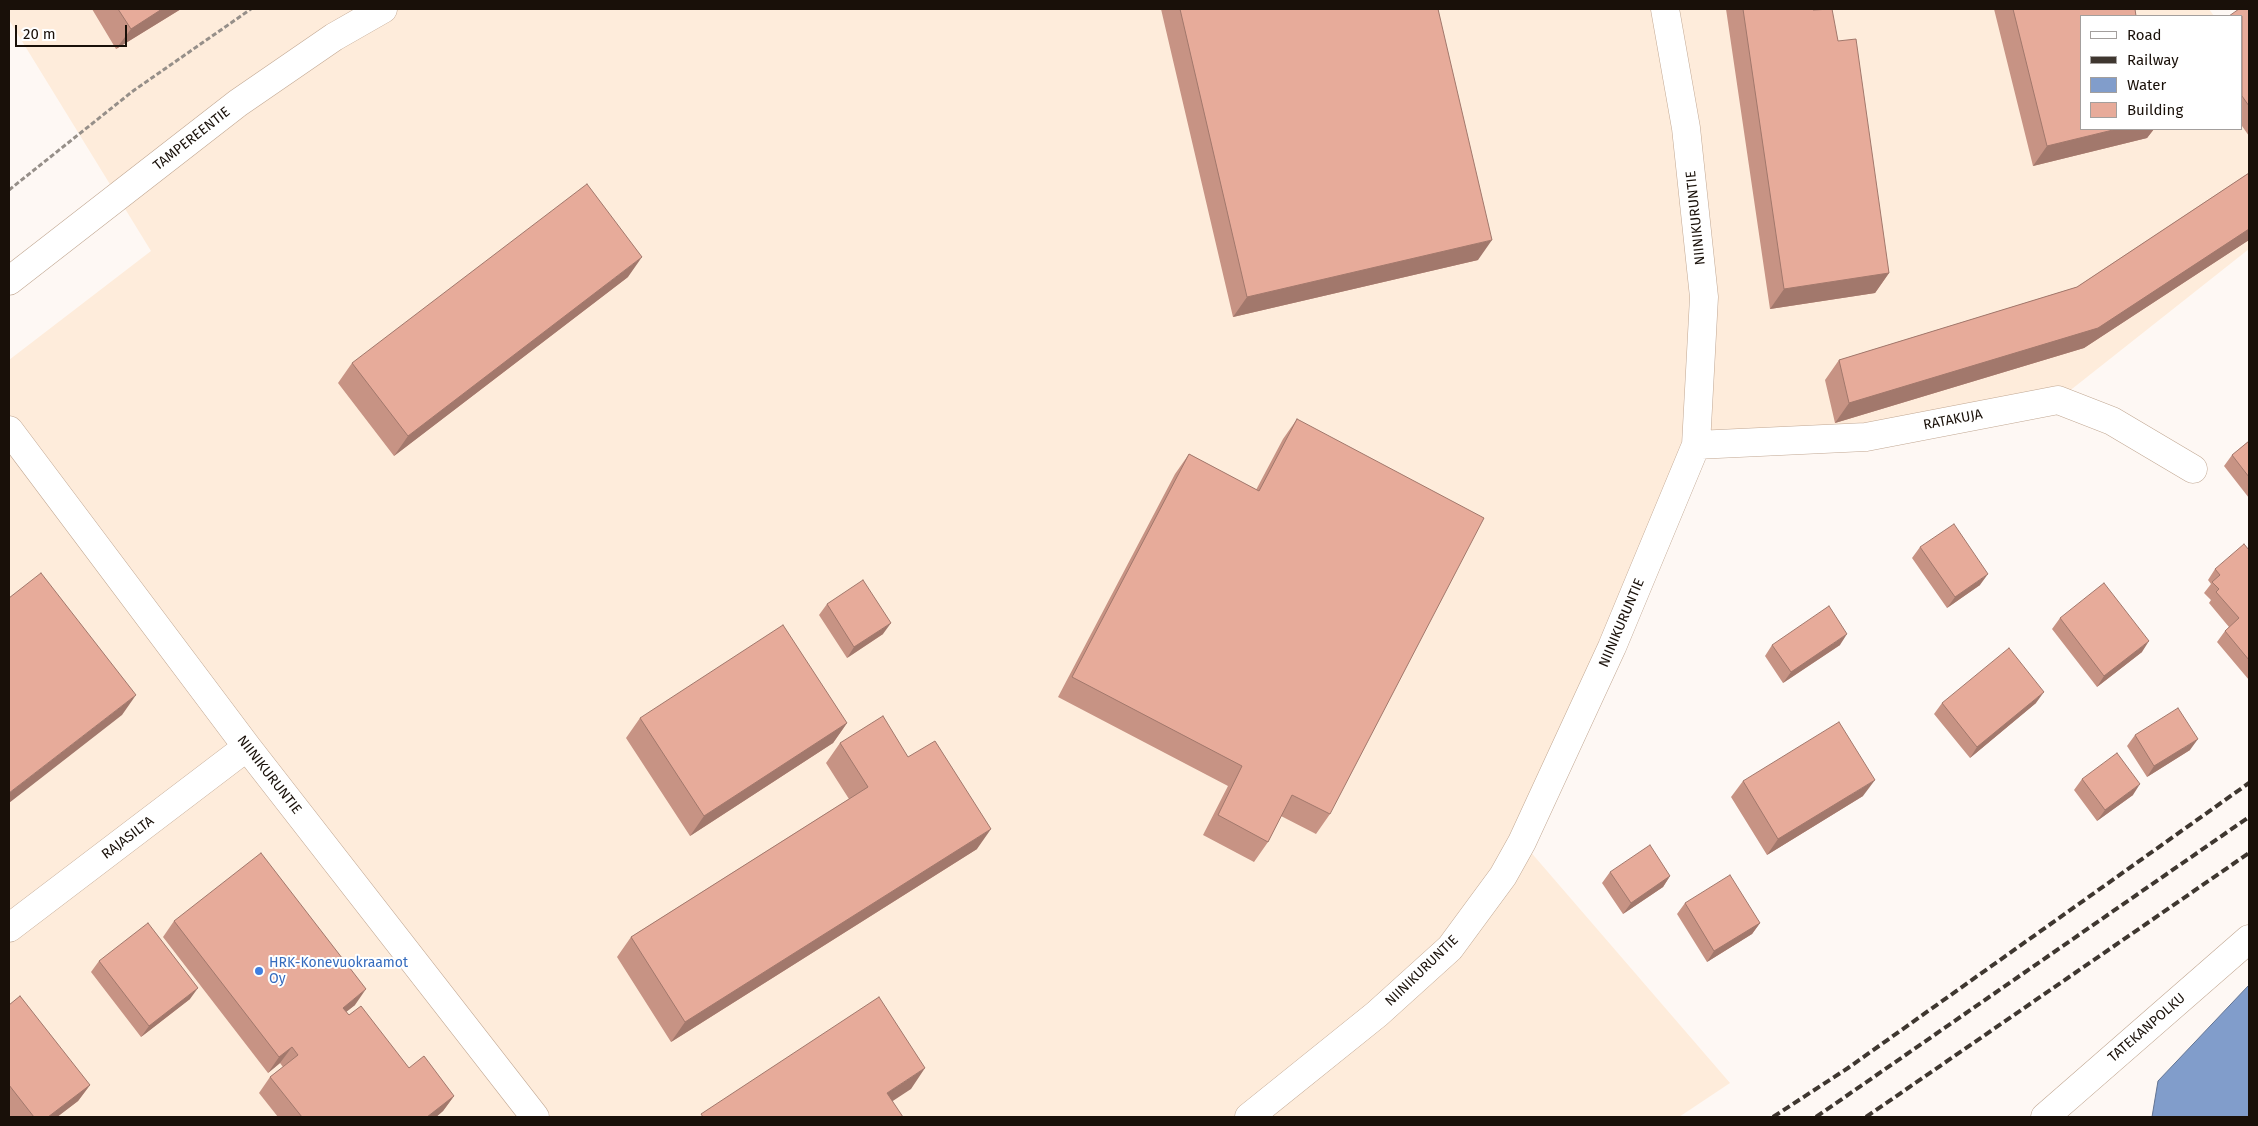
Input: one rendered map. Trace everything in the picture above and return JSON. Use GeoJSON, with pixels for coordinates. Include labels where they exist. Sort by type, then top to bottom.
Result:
{"type":"FeatureCollection","features":[{"type":"Feature","properties":{"kind":"street","name":"TAMPEREENTIE"},"geometry":{"type":"LineString","coordinates":[[9,281],[238,103],[334,37],[383,9]]}},
{"type":"Feature","properties":{"kind":"street","name":"NIINIKURUNTIE"},"geometry":{"type":"LineString","coordinates":[[1249,1117],[1377,1014],[1450,948],[1503,876],[1522,842],[1612,647],[1696,445],[1704,297],[1686,128],[1665,9]]}},
{"type":"Feature","properties":{"kind":"street","name":"RATAKUJA"},"geometry":{"type":"LineString","coordinates":[[1696,445],[1866,437],[2058,400],[2112,421],[2193,469]]}},
{"type":"Feature","properties":{"kind":"street","name":"NIINIKURUNTIE"},"geometry":{"type":"LineString","coordinates":[[9,430],[247,746],[535,1117]]}},
{"type":"Feature","properties":{"kind":"street","name":"RAJASILTA"},"geometry":{"type":"LineString","coordinates":[[9,928],[247,746]]}},
{"type":"Feature","properties":{"kind":"street","name":"TATEKANPOLKU"},"geometry":{"type":"LineString","coordinates":[[2045,1117],[2249,939]]}},
{"type":"Feature","properties":{"kind":"path"},"geometry":{"type":"LineString","coordinates":[[9,190],[133,92],[250,9]]}},
{"type":"Feature","properties":{"kind":"shaded area"},"geometry":{"type":"Polygon","coordinates":[[[9,9],[2209,9],[2213,15],[2080,15],[2080,130],[2243,130],[2243,60],[2249,70],[2249,249],[2058,400],[1695,445],[1522,842],[1730,1083],[1679,1117],[9,1117],[9,360],[151,251],[9,20],[9,9]]]}},
{"type":"Feature","properties":{"kind":"water"},"geometry":{"type":"Polygon","coordinates":[[[2249,985],[2249,1117],[2152,1117],[2158,1081],[2249,985]]]}},
{"type":"Feature","properties":{"kind":"building"},"geometry":{"type":"Polygon","coordinates":[[[118,9],[162,9],[131,29],[118,9]]]}},
{"type":"Feature","properties":{"kind":"building"},"geometry":{"type":"Polygon","coordinates":[[[1180,9],[1438,9],[1492,240],[1247,297],[1180,9]]]}},
{"type":"Feature","properties":{"kind":"building"},"geometry":{"type":"Polygon","coordinates":[[[1743,9],[1832,9],[1838,41],[1856,39],[1889,273],[1784,289],[1743,9]]]}},
{"type":"Feature","properties":{"kind":"building"},"geometry":{"type":"Polygon","coordinates":[[[2013,9],[2135,9],[2136,15],[2080,15],[2080,130],[2113,130],[2047,146],[2013,9]]]}},
{"type":"Feature","properties":{"kind":"building"},"geometry":{"type":"Polygon","coordinates":[[[2239,9],[2249,9],[2249,106],[2243,97],[2243,15],[2230,15],[2239,9]]]}},
{"type":"Feature","properties":{"kind":"building"},"geometry":{"type":"Polygon","coordinates":[[[2249,173],[2249,229],[2098,328],[1849,403],[1839,360],[2077,287],[2249,173]]]}},
{"type":"Feature","properties":{"kind":"building"},"geometry":{"type":"Polygon","coordinates":[[[587,184],[642,257],[408,436],[352,363],[587,184]]]}},
{"type":"Feature","properties":{"kind":"building"},"geometry":{"type":"Polygon","coordinates":[[[1297,419],[1484,518],[1330,814],[1292,795],[1268,842],[1218,815],[1242,766],[1072,677],[1189,454],[1259,491],[1297,419]]]}},
{"type":"Feature","properties":{"kind":"building"},"geometry":{"type":"Polygon","coordinates":[[[2249,441],[2249,477],[2232,455],[2249,441]]]}},
{"type":"Feature","properties":{"kind":"building"},"geometry":{"type":"Polygon","coordinates":[[[1954,524],[1988,574],[1955,597],[1920,547],[1954,524]]]}},
{"type":"Feature","properties":{"kind":"building"},"geometry":{"type":"Polygon","coordinates":[[[2244,544],[2249,550],[2249,660],[2225,631],[2239,618],[2216,592],[2219,589],[2212,582],[2220,575],[2215,569],[2244,544]]]}},
{"type":"Feature","properties":{"kind":"building"},"geometry":{"type":"Polygon","coordinates":[[[41,573],[136,695],[9,793],[9,598],[41,573]]]}},
{"type":"Feature","properties":{"kind":"building"},"geometry":{"type":"Polygon","coordinates":[[[863,580],[891,623],[854,647],[827,604],[863,580]]]}},
{"type":"Feature","properties":{"kind":"building"},"geometry":{"type":"Polygon","coordinates":[[[2104,583],[2149,641],[2104,676],[2060,618],[2104,583]]]}},
{"type":"Feature","properties":{"kind":"building"},"geometry":{"type":"Polygon","coordinates":[[[1829,606],[1847,634],[1791,672],[1772,645],[1829,606]]]}},
{"type":"Feature","properties":{"kind":"building"},"geometry":{"type":"Polygon","coordinates":[[[783,625],[847,723],[704,816],[640,718],[783,625]]]}},
{"type":"Feature","properties":{"kind":"building"},"geometry":{"type":"Polygon","coordinates":[[[2009,648],[2044,692],[1977,747],[1942,703],[2009,648]]]}},
{"type":"Feature","properties":{"kind":"building"},"geometry":{"type":"Polygon","coordinates":[[[2178,708],[2198,739],[2154,766],[2135,735],[2178,708]]]}},
{"type":"Feature","properties":{"kind":"building"},"geometry":{"type":"Polygon","coordinates":[[[883,716],[908,757],[935,741],[991,829],[685,1022],[631,937],[868,787],[840,743],[883,716]]]}},
{"type":"Feature","properties":{"kind":"building"},"geometry":{"type":"Polygon","coordinates":[[[1839,722],[1875,780],[1778,839],[1743,781],[1839,722]]]}},
{"type":"Feature","properties":{"kind":"building"},"geometry":{"type":"Polygon","coordinates":[[[2117,753],[2140,784],[2105,810],[2082,779],[2117,753]]]}},
{"type":"Feature","properties":{"kind":"building"},"geometry":{"type":"Polygon","coordinates":[[[1650,845],[1670,876],[1631,903],[1610,872],[1650,845]]]}},
{"type":"Feature","properties":{"kind":"building","name":"HRK-Konevuokraamot Oy"},"geometry":{"type":"Polygon","coordinates":[[[261,853],[366,989],[343,1008],[349,1015],[361,1006],[409,1068],[424,1056],[454,1096],[427,1117],[302,1117],[270,1077],[298,1055],[292,1047],[279,1057],[174,921],[261,853]]]}},
{"type":"Feature","properties":{"kind":"building"},"geometry":{"type":"Polygon","coordinates":[[[1730,875],[1760,923],[1714,951],[1685,903],[1730,875]]]}},
{"type":"Feature","properties":{"kind":"building"},"geometry":{"type":"Polygon","coordinates":[[[148,923],[198,988],[149,1026],[99,961],[148,923]]]}},
{"type":"Feature","properties":{"kind":"building"},"geometry":{"type":"Polygon","coordinates":[[[20,996],[90,1085],[48,1117],[34,1117],[9,1085],[9,1005],[20,996]]]}},
{"type":"Feature","properties":{"kind":"building"},"geometry":{"type":"Polygon","coordinates":[[[879,997],[925,1068],[887,1093],[903,1117],[703,1117],[701,1114],[879,997]]]}},
{"type":"Feature","properties":{"kind":"railway"},"geometry":{"type":"LineString","coordinates":[[1773,1117],[1848,1068],[2249,783]]}},
{"type":"Feature","properties":{"kind":"railway"},"geometry":{"type":"LineString","coordinates":[[1816,1117],[2249,817]]}},
{"type":"Feature","properties":{"kind":"railway"},"geometry":{"type":"LineString","coordinates":[[1866,1117],[2249,853]]}},
{"type":"Feature","properties":{"kind":"place","name":"HRK-Konevuokraamot Oy"},"geometry":{"type":"Point","coordinates":[259,971]}}]}
